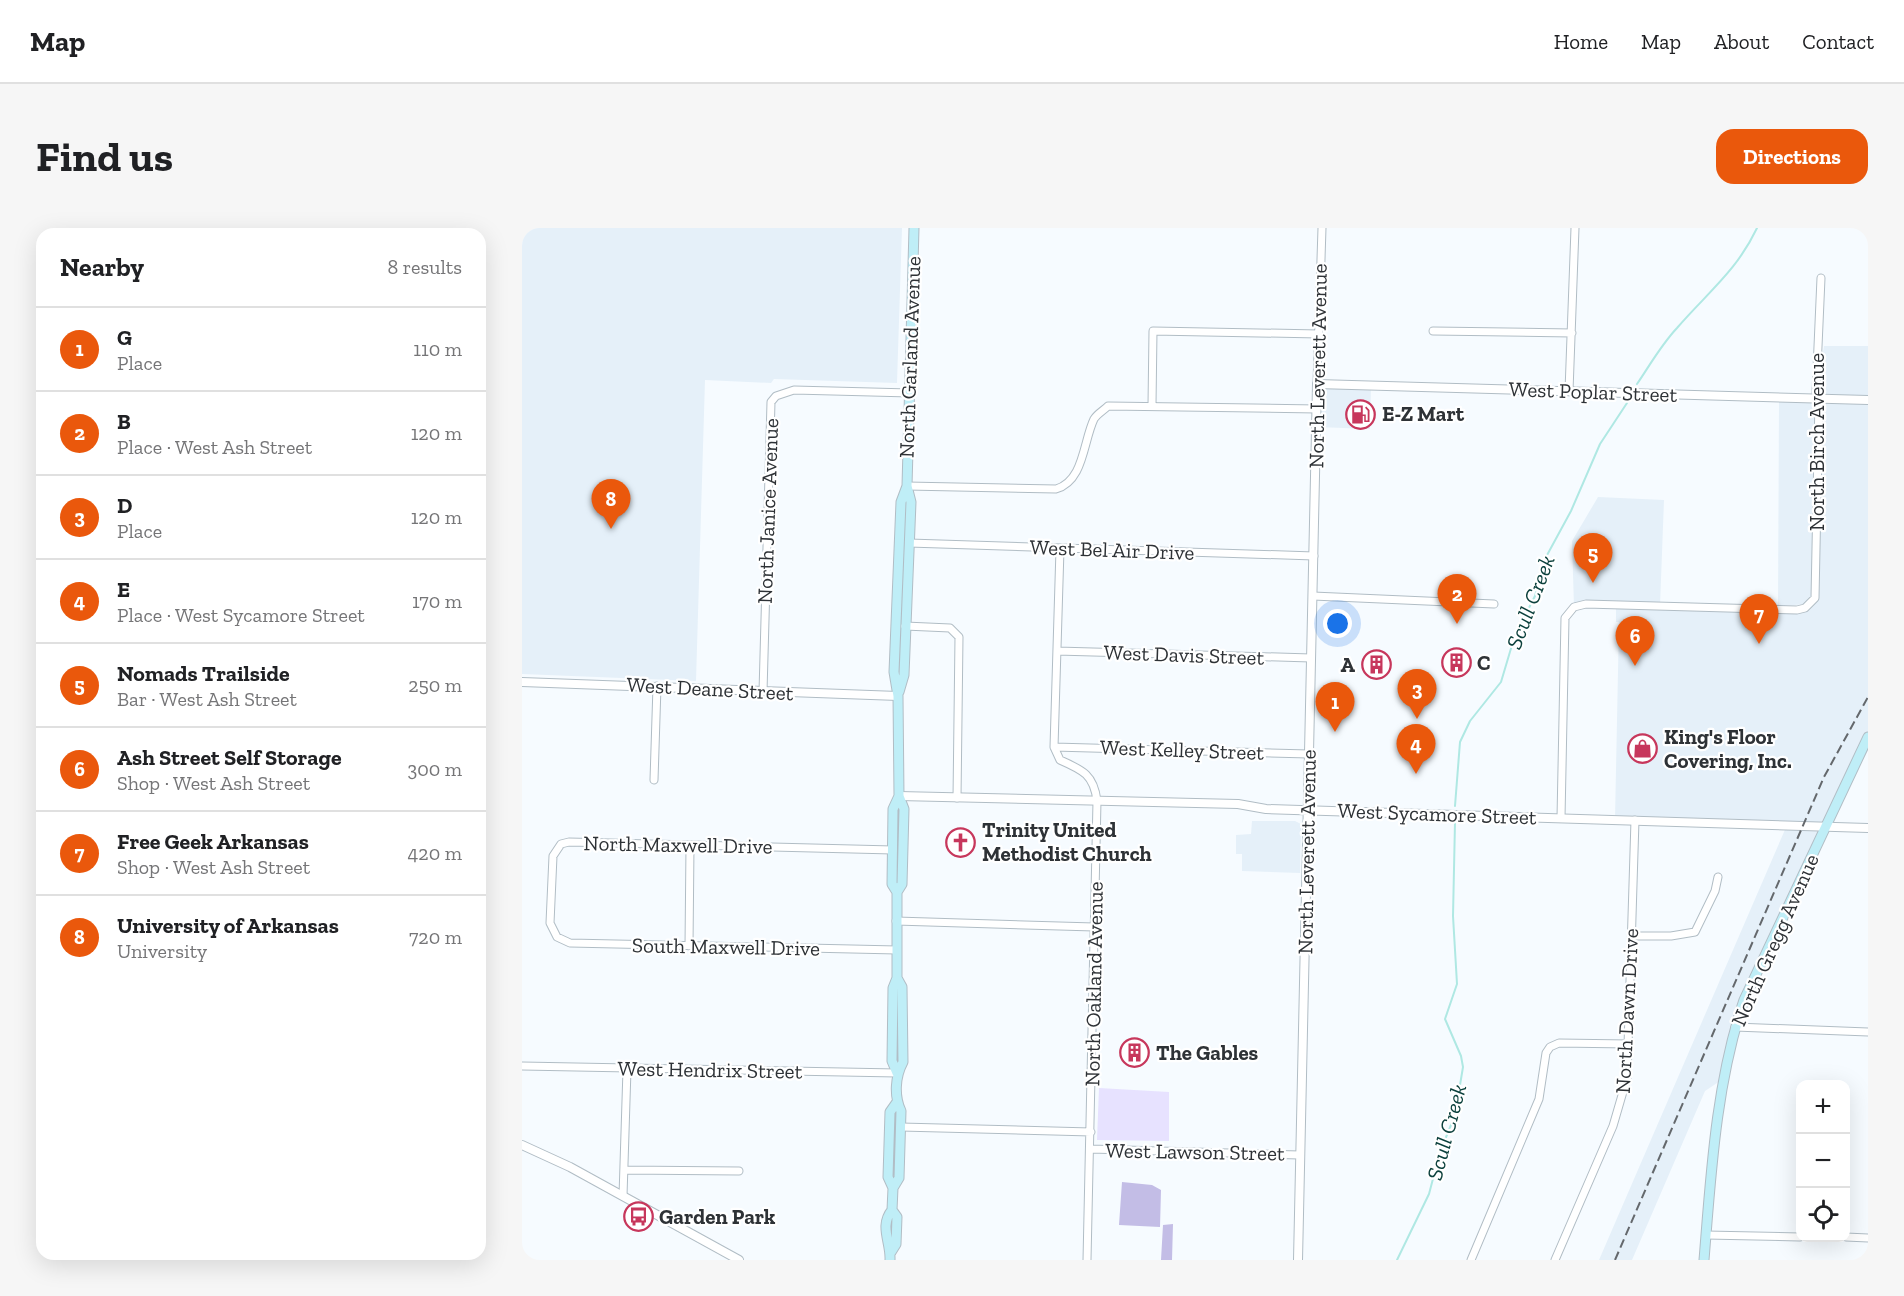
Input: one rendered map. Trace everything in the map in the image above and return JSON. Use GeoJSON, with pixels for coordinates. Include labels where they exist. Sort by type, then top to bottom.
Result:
{"type":"FeatureCollection","features":[{"type":"Feature","properties":{"kind":"main road","name":"North Garland Avenue"},"geometry":{"type":"LineString","coordinates":[[893,1188],[899,1178],[901,1111],[897,1102],[897,1073],[892,1061],[892,988],[897,978],[897,892],[902,884],[904,809],[899,796],[898,696],[894,675],[895,624],[901,502],[907,486],[914,228]]}},
{"type":"Feature","properties":{"kind":"main road","name":"North Garland Avenue"},"geometry":{"type":"LineString","coordinates":[[898,696],[904,675],[912,502],[907,486]]}},
{"type":"Feature","properties":{"kind":"main road","name":"North Gregg Avenue"},"geometry":{"type":"LineString","coordinates":[[1704,1260],[1723,1079],[1735,1027],[1744,1000],[1868,737]]}},
{"type":"Feature","properties":{"kind":"main road","name":"North Garland Avenue"},"geometry":{"type":"LineString","coordinates":[[897,892],[892,884],[892,850],[893,809],[899,796]]}},
{"type":"Feature","properties":{"kind":"main road","name":"North Garland Avenue"},"geometry":{"type":"LineString","coordinates":[[890,1256],[886,1243],[886,1217],[892,1209],[893,1188],[888,1177],[890,1112],[897,1102]]}},
{"type":"Feature","properties":{"kind":"street","name":"North Leverett Avenue"},"geometry":{"type":"LineString","coordinates":[[1298,1260],[1322,228]]}},
{"type":"Feature","properties":{"kind":"street"},"geometry":{"type":"LineString","coordinates":[[1569,391],[1575,228]]}},
{"type":"Feature","properties":{"kind":"street","name":"North Birch Avenue"},"geometry":{"type":"LineString","coordinates":[[1561,818],[1565,618],[1574,607],[1586,604],[1797,610],[1811,604],[1816,591],[1819,399],[1816,392],[1821,278]]}},
{"type":"Feature","properties":{"kind":"street"},"geometry":{"type":"LineString","coordinates":[[1152,405],[1153,331],[1318,334]]}},
{"type":"Feature","properties":{"kind":"street"},"geometry":{"type":"LineString","coordinates":[[1433,331],[1572,333]]}},
{"type":"Feature","properties":{"kind":"street","name":"West Poplar Street"},"geometry":{"type":"LineString","coordinates":[[1317,384],[1868,400]]}},
{"type":"Feature","properties":{"kind":"street","name":"North Janice Avenue"},"geometry":{"type":"LineString","coordinates":[[763,692],[771,402],[776,396],[794,390],[910,393]]}},
{"type":"Feature","properties":{"kind":"street"},"geometry":{"type":"LineString","coordinates":[[907,486],[1056,489],[1064,487],[1077,470],[1095,417],[1108,406],[1317,409]]}},
{"type":"Feature","properties":{"kind":"street","name":"West Bel Air Drive"},"geometry":{"type":"LineString","coordinates":[[909,543],[1314,556]]}},
{"type":"Feature","properties":{"kind":"street"},"geometry":{"type":"LineString","coordinates":[[1054,747],[1060,549]]}},
{"type":"Feature","properties":{"kind":"street"},"geometry":{"type":"LineString","coordinates":[[1313,596],[1494,604]]}},
{"type":"Feature","properties":{"kind":"street"},"geometry":{"type":"LineString","coordinates":[[905,626],[950,628],[959,638],[957,798]]}},
{"type":"Feature","properties":{"kind":"street","name":"West Davis Street"},"geometry":{"type":"LineString","coordinates":[[1057,651],[1311,658]]}},
{"type":"Feature","properties":{"kind":"street","name":"West Deane Street"},"geometry":{"type":"LineString","coordinates":[[522,682],[898,696]]}},
{"type":"Feature","properties":{"kind":"street"},"geometry":{"type":"LineString","coordinates":[[654,780],[657,686]]}},
{"type":"Feature","properties":{"kind":"street","name":"West Kelley Street"},"geometry":{"type":"LineString","coordinates":[[1054,747],[1309,754]]}},
{"type":"Feature","properties":{"kind":"street","name":"North Oakland Avenue"},"geometry":{"type":"LineString","coordinates":[[1054,747],[1060,760],[1083,769],[1091,777],[1097,801],[1087,1260]]}},
{"type":"Feature","properties":{"kind":"street","name":"West Sycamore Street"},"geometry":{"type":"LineString","coordinates":[[899,796],[1238,804],[1266,809],[1868,828]]}},
{"type":"Feature","properties":{"kind":"street","name":"North Dawn Drive"},"geometry":{"type":"LineString","coordinates":[[1555,1260],[1623,1100],[1627,1078],[1635,820]]}},
{"type":"Feature","properties":{"kind":"street","name":"North Maxwell Drive"},"geometry":{"type":"LineString","coordinates":[[557,937],[550,923],[552,864],[555,850],[561,844],[569,842],[892,850]]}},
{"type":"Feature","properties":{"kind":"street"},"geometry":{"type":"LineString","coordinates":[[689,946],[690,846]]}},
{"type":"Feature","properties":{"kind":"street"},"geometry":{"type":"LineString","coordinates":[[1632,936],[1671,936],[1695,932],[1712,900],[1718,877]]}},
{"type":"Feature","properties":{"kind":"street"},"geometry":{"type":"LineString","coordinates":[[897,921],[1094,927]]}},
{"type":"Feature","properties":{"kind":"street","name":"South Maxwell Drive"},"geometry":{"type":"LineString","coordinates":[[557,937],[570,943],[897,950]]}},
{"type":"Feature","properties":{"kind":"street"},"geometry":{"type":"LineString","coordinates":[[1735,1027],[1868,1032]]}},
{"type":"Feature","properties":{"kind":"street"},"geometry":{"type":"LineString","coordinates":[[1471,1260],[1539,1099],[1546,1053],[1550,1047],[1559,1043],[1629,1044]]}},
{"type":"Feature","properties":{"kind":"street","name":"West Hendrix Street"},"geometry":{"type":"LineString","coordinates":[[522,1066],[897,1073]]}},
{"type":"Feature","properties":{"kind":"street"},"geometry":{"type":"LineString","coordinates":[[623,1196],[627,1069]]}},
{"type":"Feature","properties":{"kind":"street","name":"West Lawson Street"},"geometry":{"type":"LineString","coordinates":[[901,1127],[1091,1132]]}},
{"type":"Feature","properties":{"kind":"street"},"geometry":{"type":"LineString","coordinates":[[522,1145],[544,1153],[705,1239],[739,1260]]}},
{"type":"Feature","properties":{"kind":"street","name":"West Lawson Street"},"geometry":{"type":"LineString","coordinates":[[1090,1149],[1300,1155]]}},
{"type":"Feature","properties":{"kind":"street"},"geometry":{"type":"LineString","coordinates":[[625,1170],[740,1172]]}},
{"type":"Feature","properties":{"kind":"street"},"geometry":{"type":"LineString","coordinates":[[1706,1235],[1796,1237]]}},
{"type":"Feature","properties":{"kind":"street"},"geometry":{"type":"LineString","coordinates":[[1850,1237],[1868,1238]]}},
{"type":"Feature","properties":{"kind":"shaded area"},"geometry":{"type":"Polygon","coordinates":[[[522,228],[902,228],[897,383],[774,379],[771,383],[705,380],[696,681],[522,674],[522,228]]]}},
{"type":"Feature","properties":{"kind":"shaded area"},"geometry":{"type":"Polygon","coordinates":[[[1824,346],[1868,346],[1868,737],[1744,1000],[1723,1079],[1705,1091],[1632,1260],[1599,1260],[1787,825],[1615,819],[1619,622],[1616,622],[1616,605],[1574,607],[1572,541],[1598,497],[1664,500],[1660,606],[1797,610],[1810,604],[1778,606],[1779,402],[1815,402],[1824,346]]]}},
{"type":"Feature","properties":{"kind":"shaded area"},"geometry":{"type":"Polygon","coordinates":[[[1317,384],[1371,386],[1370,429],[1317,427],[1317,384]]]}},
{"type":"Feature","properties":{"kind":"shaded area"},"geometry":{"type":"Polygon","coordinates":[[[1252,821],[1295,821],[1301,824],[1300,873],[1242,871],[1242,854],[1236,854],[1236,835],[1251,834],[1252,821]]]}},
{"type":"Feature","properties":{"kind":"shaded area"},"geometry":{"type":"Polygon","coordinates":[[[1099,1088],[1169,1092],[1169,1141],[1097,1140],[1099,1088]]]}},
{"type":"Feature","properties":{"kind":"shaded area"},"geometry":{"type":"Polygon","coordinates":[[[1122,1182],[1152,1185],[1161,1190],[1160,1227],[1119,1225],[1122,1182]]]}},
{"type":"Feature","properties":{"kind":"shaded area"},"geometry":{"type":"Polygon","coordinates":[[[1173,1224],[1172,1260],[1161,1260],[1163,1225],[1173,1224]]]}},
{"type":"Feature","properties":{"kind":"waterway","name":"Scull Creek"},"geometry":{"type":"LineString","coordinates":[[1637,384],[1671,335],[1731,269],[1757,228]]}},
{"type":"Feature","properties":{"kind":"waterway","name":"Scull Creek"},"geometry":{"type":"LineString","coordinates":[[1455,806],[1460,742],[1470,721],[1501,682],[1515,635],[1535,596],[1546,557],[1571,511],[1600,444],[1627,403]]}},
{"type":"Feature","properties":{"kind":"waterway","name":"Scull Creek"},"geometry":{"type":"LineString","coordinates":[[1397,1260],[1429,1194],[1440,1152],[1455,1115],[1463,1067],[1461,1056],[1445,1019],[1457,984],[1453,916],[1455,822]]}},
{"type":"Feature","properties":{"kind":"railway"},"geometry":{"type":"LineString","coordinates":[[1615,1260],[1824,777],[1868,697]]}},
{"type":"Feature","properties":{"kind":"place","name":"E-Z Mart"},"geometry":{"type":"Point","coordinates":[1361,414]}},
{"type":"Feature","properties":{"kind":"place","name":"University of Arkansas"},"geometry":{"type":"Point","coordinates":[611,529]}},
{"type":"Feature","properties":{"kind":"place","name":"Nomads Trailside"},"geometry":{"type":"Point","coordinates":[1593,583]}},
{"type":"Feature","properties":{"kind":"place","name":"B"},"geometry":{"type":"Point","coordinates":[1457,624]}},
{"type":"Feature","properties":{"kind":"place","name":"Free Geek Arkansas"},"geometry":{"type":"Point","coordinates":[1759,644]}},
{"type":"Feature","properties":{"kind":"place","name":"C"},"geometry":{"type":"Point","coordinates":[1456,663]}},
{"type":"Feature","properties":{"kind":"place","name":"A"},"geometry":{"type":"Point","coordinates":[1376,665]}},
{"type":"Feature","properties":{"kind":"place","name":"Ash Street Self Storage"},"geometry":{"type":"Point","coordinates":[1635,666]}},
{"type":"Feature","properties":{"kind":"place","name":"D"},"geometry":{"type":"Point","coordinates":[1417,719]}},
{"type":"Feature","properties":{"kind":"place","name":"G"},"geometry":{"type":"Point","coordinates":[1335,732]}},
{"type":"Feature","properties":{"kind":"place","name":"King's Floor Covering, Inc."},"geometry":{"type":"Point","coordinates":[1643,749]}},
{"type":"Feature","properties":{"kind":"place","name":"E"},"geometry":{"type":"Point","coordinates":[1416,774]}},
{"type":"Feature","properties":{"kind":"place","name":"Trinity United Methodist Church"},"geometry":{"type":"Point","coordinates":[961,842]}},
{"type":"Feature","properties":{"kind":"place","name":"The Gables"},"geometry":{"type":"Point","coordinates":[1135,1053]}},
{"type":"Feature","properties":{"kind":"place","name":"Garden Park"},"geometry":{"type":"Point","coordinates":[638,1217]}}]}
